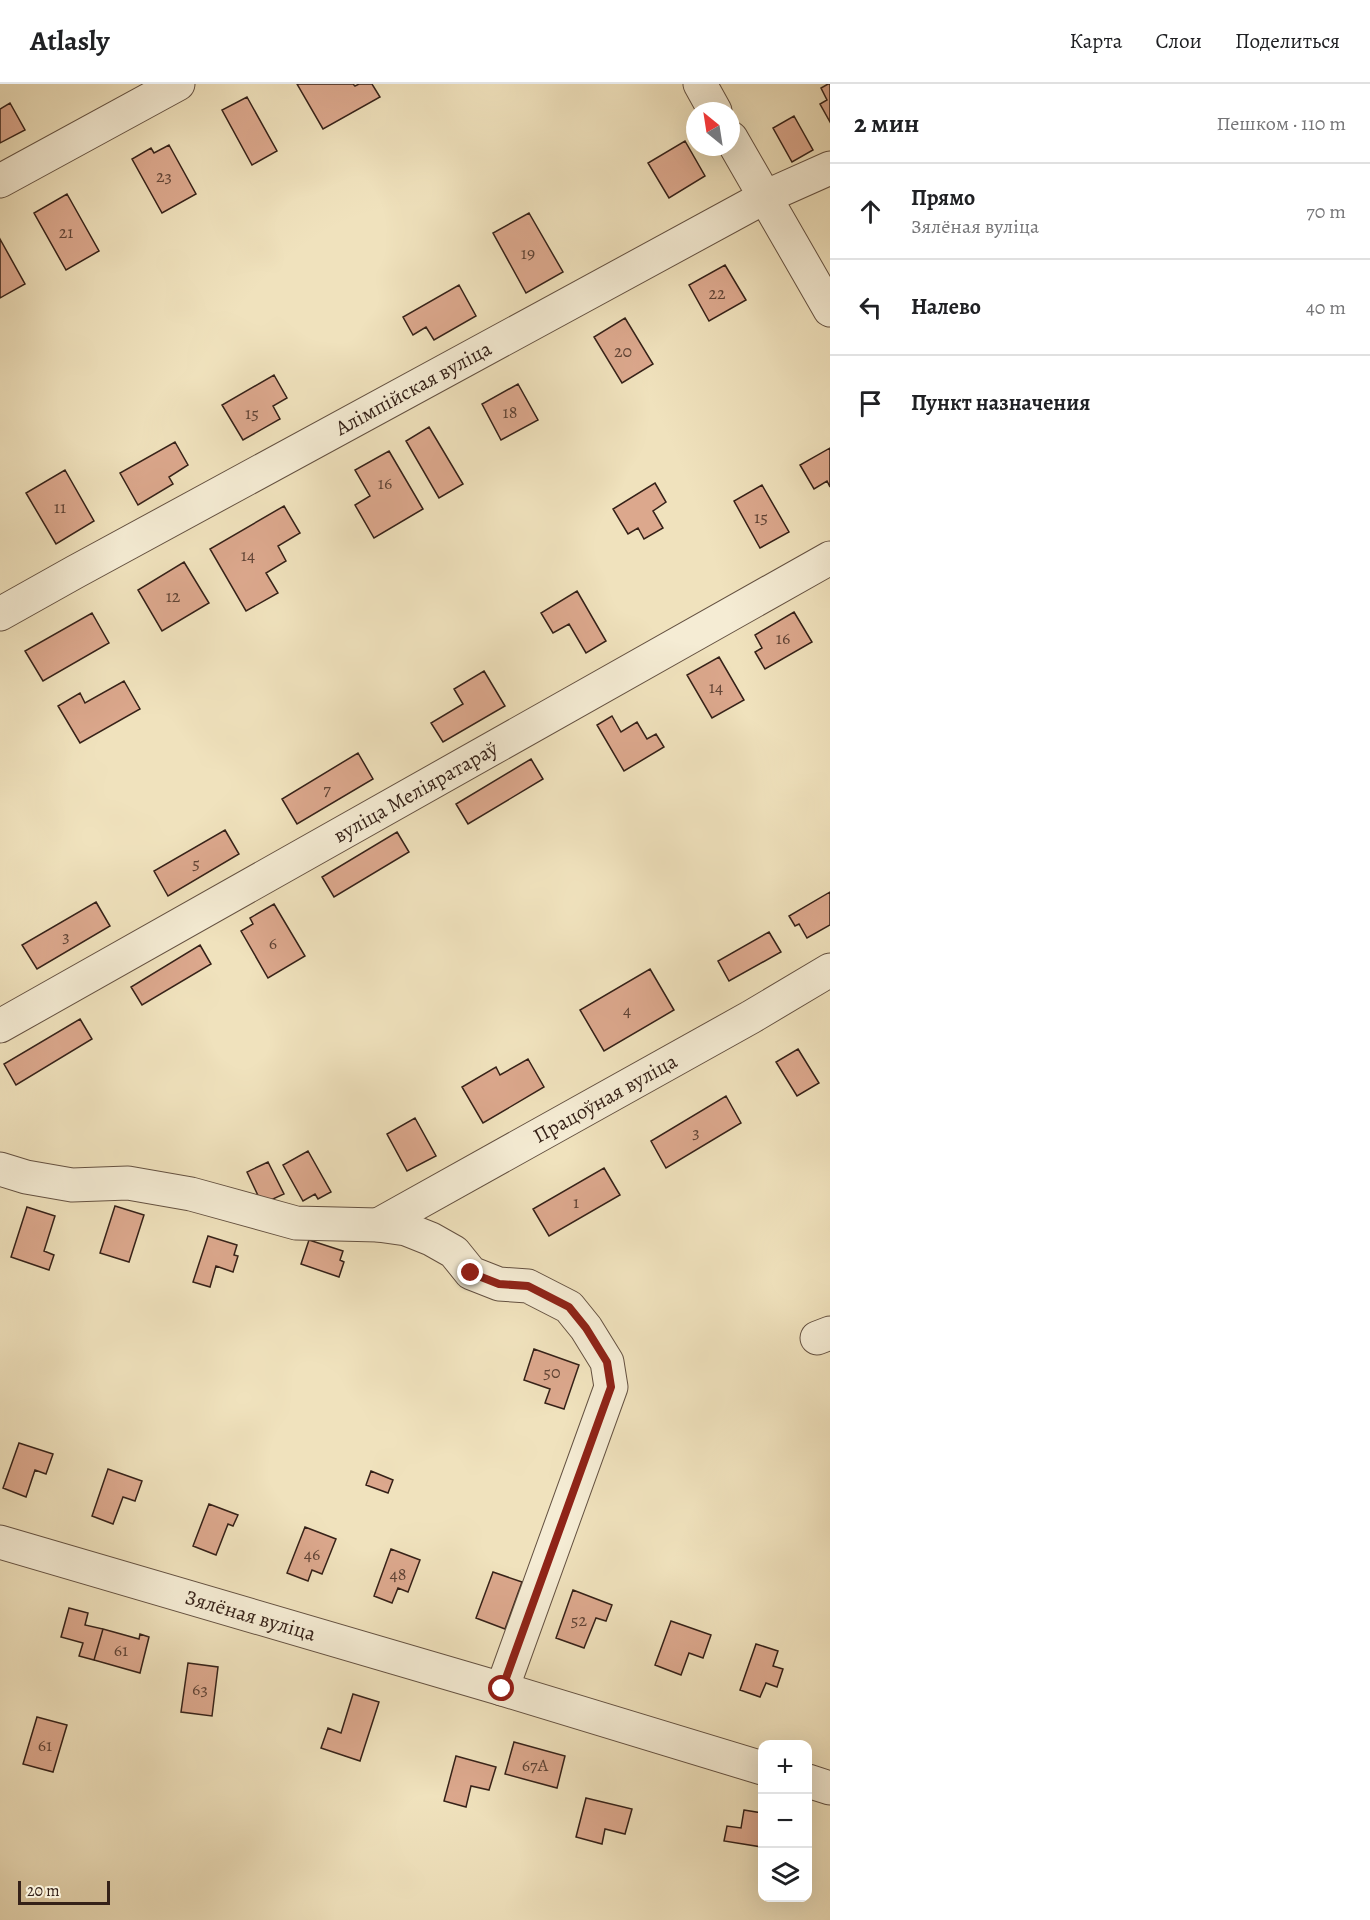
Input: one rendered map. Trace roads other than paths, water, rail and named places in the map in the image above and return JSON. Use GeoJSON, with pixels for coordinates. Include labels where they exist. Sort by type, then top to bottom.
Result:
{"type":"FeatureCollection","features":[{"type":"Feature","properties":{"kind":"street"},"geometry":{"type":"LineString","coordinates":[[0,181],[178,84]]}},
{"type":"Feature","properties":{"kind":"street"},"geometry":{"type":"LineString","coordinates":[[700,84],[710,102]]}},
{"type":"Feature","properties":{"kind":"street"},"geometry":{"type":"LineString","coordinates":[[740,154],[830,310]]}},
{"type":"Feature","properties":{"kind":"street","name":"Алімпійская вуліца"},"geometry":{"type":"LineString","coordinates":[[0,614],[765,197],[830,168]]}},
{"type":"Feature","properties":{"kind":"street","name":"вуліца Меліяратараў"},"geometry":{"type":"LineString","coordinates":[[0,1026],[830,558]]}},
{"type":"Feature","properties":{"kind":"street","name":"Працоўная вуліца"},"geometry":{"type":"LineString","coordinates":[[378,1225],[751,1017],[830,970]]}},
{"type":"Feature","properties":{"kind":"street"},"geometry":{"type":"LineString","coordinates":[[0,1168],[26,1177],[72,1185],[128,1183],[180,1192],[296,1223],[378,1225],[406,1229],[454,1252],[471,1273],[499,1284],[528,1286],[569,1307],[586,1328],[607,1362],[611,1387],[502,1689]]}},
{"type":"Feature","properties":{"kind":"street","name":"Зялёная вуліца"},"geometry":{"type":"LineString","coordinates":[[0,1542],[758,1767]]}},
{"type":"Feature","properties":{"kind":"street"},"geometry":{"type":"LineString","coordinates":[[812,1783],[830,1788]]}}]}
